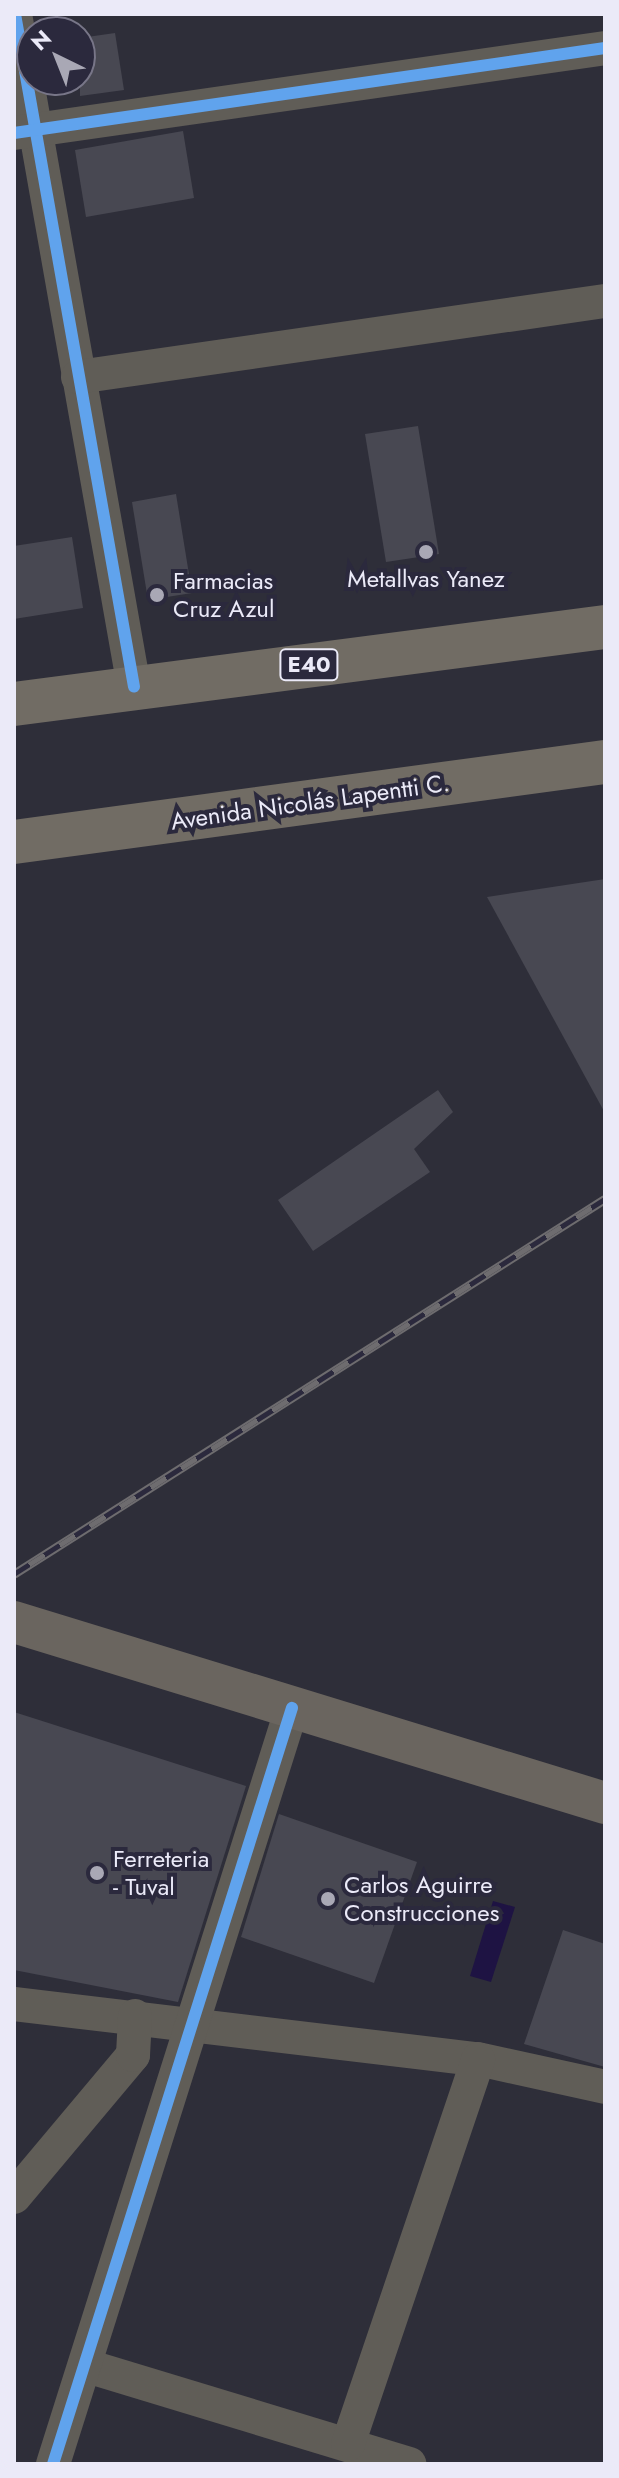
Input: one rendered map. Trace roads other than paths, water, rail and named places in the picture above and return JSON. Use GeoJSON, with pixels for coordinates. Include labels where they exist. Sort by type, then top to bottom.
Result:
{"type":"FeatureCollection","features":[{"type":"Feature","properties":{"kind":"highway","name":"E40"},"geometry":{"type":"LineString","coordinates":[[14,704],[605,627]]}},
{"type":"Feature","properties":{"kind":"highway","name":"Avenida Nicolás Lapentti C."},"geometry":{"type":"LineString","coordinates":[[14,842],[605,762]]}},
{"type":"Feature","properties":{"kind":"main road"},"geometry":{"type":"LineString","coordinates":[[14,1622],[605,1803]]}},
{"type":"Feature","properties":{"kind":"street"},"geometry":{"type":"LineString","coordinates":[[15,14],[24,131],[78,377],[134,687]]}},
{"type":"Feature","properties":{"kind":"street"},"geometry":{"type":"LineString","coordinates":[[24,131],[605,48]]}},
{"type":"Feature","properties":{"kind":"street"},"geometry":{"type":"LineString","coordinates":[[78,377],[605,301]]}},
{"type":"Feature","properties":{"kind":"street"},"geometry":{"type":"LineString","coordinates":[[53,2464],[87,2366],[292,1708]]}},
{"type":"Feature","properties":{"kind":"street"},"geometry":{"type":"LineString","coordinates":[[14,2004],[478,2059],[605,2087]]}},
{"type":"Feature","properties":{"kind":"street"},"geometry":{"type":"LineString","coordinates":[[14,2197],[133,2055],[135,2016]]}},
{"type":"Feature","properties":{"kind":"street"},"geometry":{"type":"LineString","coordinates":[[348,2444],[478,2059]]}},
{"type":"Feature","properties":{"kind":"street"},"geometry":{"type":"LineString","coordinates":[[87,2366],[409,2464]]}},
{"type":"Feature","properties":{"kind":"railway"},"geometry":{"type":"LineString","coordinates":[[14,1574],[605,1199]]}},
{"type":"Feature","properties":{"kind":"place","name":"Metallvas Yanez"},"geometry":{"type":"Point","coordinates":[426,552]}},
{"type":"Feature","properties":{"kind":"place","name":"Farmacias Cruz Azul"},"geometry":{"type":"Point","coordinates":[157,595]}},
{"type":"Feature","properties":{"kind":"place","name":"Ferreteria - Tuval"},"geometry":{"type":"Point","coordinates":[97,1873]}},
{"type":"Feature","properties":{"kind":"place","name":"Carlos Aguirre Construcciones"},"geometry":{"type":"Point","coordinates":[328,1899]}}]}
